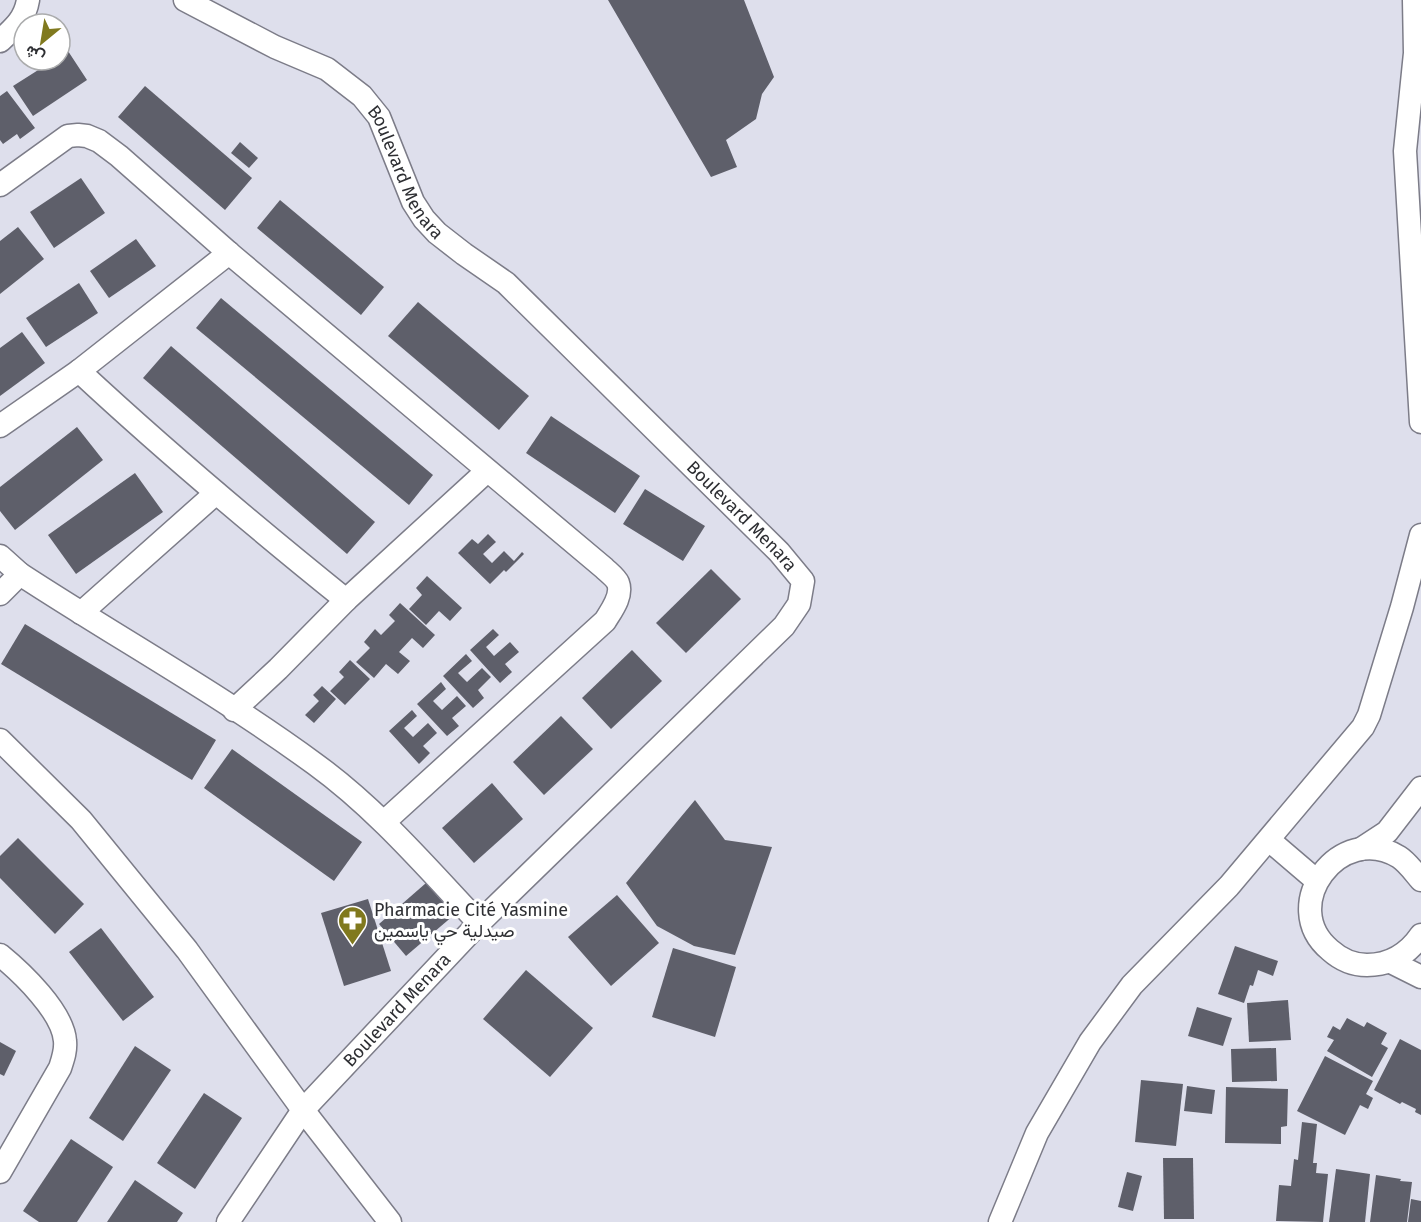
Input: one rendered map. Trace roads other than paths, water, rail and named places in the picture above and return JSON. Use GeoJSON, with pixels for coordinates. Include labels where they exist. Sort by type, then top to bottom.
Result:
{"type":"FeatureCollection","features":[{"type":"Feature","properties":{"kind":"street"},"geometry":{"type":"LineString","coordinates":[[0,41],[17,26],[26,12],[28,0]]}},
{"type":"Feature","properties":{"kind":"street","name":"Boulevard Menara"},"geometry":{"type":"LineString","coordinates":[[185,0],[275,47],[327,69],[362,96],[379,117],[413,202],[424,219],[437,233],[506,283],[779,552],[803,581],[799,604],[784,626],[479,923],[303,1110],[228,1222]]}},
{"type":"Feature","properties":{"kind":"street"},"geometry":{"type":"LineString","coordinates":[[1413,0],[1418,58],[1405,151],[1421,422]]}},
{"type":"Feature","properties":{"kind":"street"},"geometry":{"type":"LineString","coordinates":[[0,185],[68,136],[87,136],[99,141],[487,471],[604,567],[618,583],[616,604],[605,621],[384,822]]}},
{"type":"Feature","properties":{"kind":"street"},"geometry":{"type":"LineString","coordinates":[[0,426],[80,371],[229,253]]}},
{"type":"Feature","properties":{"kind":"street"},"geometry":{"type":"LineString","coordinates":[[80,371],[143,430],[216,493],[346,600]]}},
{"type":"Feature","properties":{"kind":"street"},"geometry":{"type":"LineString","coordinates":[[234,710],[346,600],[487,471]]}},
{"type":"Feature","properties":{"kind":"street"},"geometry":{"type":"LineString","coordinates":[[81,613],[216,493]]}},
{"type":"Feature","properties":{"kind":"street"},"geometry":{"type":"LineString","coordinates":[[1000,1222],[1037,1133],[1090,1042],[1132,985],[1229,886],[1363,727],[1369,715],[1402,607],[1421,535]]}},
{"type":"Feature","properties":{"kind":"street"},"geometry":{"type":"LineString","coordinates":[[0,556],[20,574],[316,765],[384,822],[479,923]]}},
{"type":"Feature","properties":{"kind":"street"},"geometry":{"type":"LineString","coordinates":[[0,594],[20,574]]}},
{"type":"Feature","properties":{"kind":"street"},"geometry":{"type":"LineString","coordinates":[[0,740],[89,830],[187,950],[303,1110],[390,1222]]}},
{"type":"Feature","properties":{"kind":"street"},"geometry":{"type":"LineString","coordinates":[[1361,849],[1387,832],[1421,788]]}},
{"type":"Feature","properties":{"kind":"street"},"geometry":{"type":"LineString","coordinates":[[1269,840],[1317,881]]}},
{"type":"Feature","properties":{"kind":"street"},"geometry":{"type":"LineString","coordinates":[[1421,879],[1402,858],[1389,852],[1361,849],[1347,852],[1324,869],[1317,881],[1311,901],[1312,922],[1326,947],[1337,956],[1356,964],[1377,965],[1391,962],[1414,946],[1421,935]]}},
{"type":"Feature","properties":{"kind":"street"},"geometry":{"type":"LineString","coordinates":[[0,955],[32,986],[55,1013],[63,1029],[65,1052],[60,1068],[0,1172]]}},
{"type":"Feature","properties":{"kind":"street"},"geometry":{"type":"LineString","coordinates":[[1391,962],[1421,977]]}},
{"type":"Feature","properties":{"kind":"place","name":"Pharmacie Cité Yasmine صيدلية حي ياسمين"},"geometry":{"type":"Point","coordinates":[353,946]}}]}
